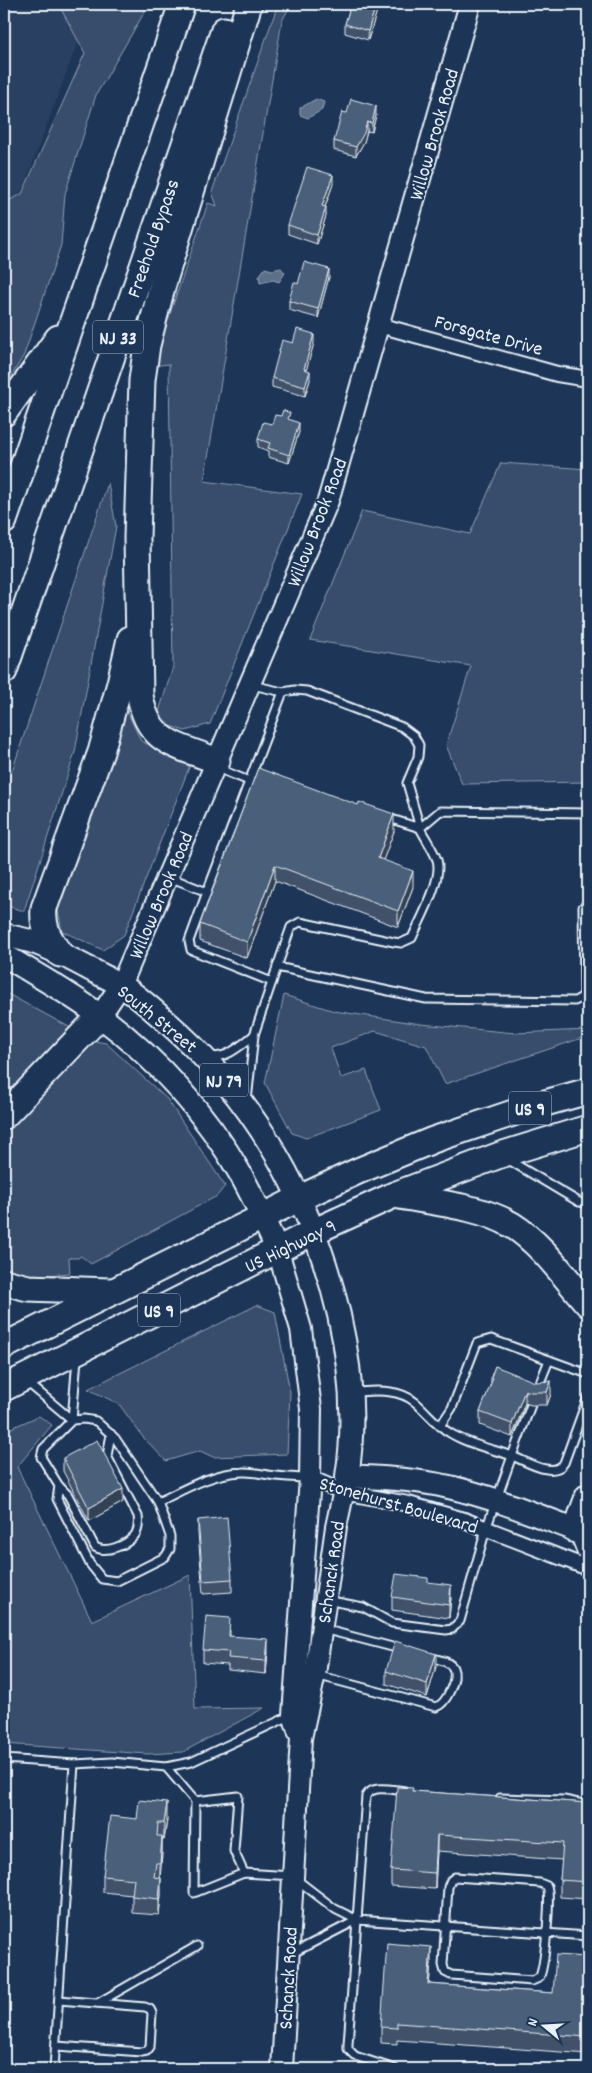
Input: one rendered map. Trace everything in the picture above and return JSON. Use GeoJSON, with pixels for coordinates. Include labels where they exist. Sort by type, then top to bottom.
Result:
{"type":"FeatureCollection","features":[{"type":"Feature","properties":{"kind":"highway","name":"NJ 33"},"geometry":{"type":"LineString","coordinates":[[4,521],[182,4]]}},
{"type":"Feature","properties":{"kind":"highway","name":"Freehold Bypass"},"geometry":{"type":"LineString","coordinates":[[4,670],[233,4]]}},
{"type":"Feature","properties":{"kind":"highway"},"geometry":{"type":"LineString","coordinates":[[216,764],[165,740],[154,732],[144,716],[140,695],[138,586],[142,380],[147,345],[162,287],[250,4]]}},
{"type":"Feature","properties":{"kind":"highway"},"geometry":{"type":"LineString","coordinates":[[4,413],[73,318]]}},
{"type":"Feature","properties":{"kind":"highway"},"geometry":{"type":"LineString","coordinates":[[60,954],[49,939],[45,929],[44,908],[109,727],[130,638],[138,586]]}},
{"type":"Feature","properties":{"kind":"highway"},"geometry":{"type":"LineString","coordinates":[[4,1116],[100,1016]]}},
{"type":"Feature","properties":{"kind":"highway","name":"US Highway 9"},"geometry":{"type":"LineString","coordinates":[[4,1346],[262,1216],[358,1170],[433,1140],[531,1107],[588,1091]]}},
{"type":"Feature","properties":{"kind":"highway","name":"US Highway 9"},"geometry":{"type":"LineString","coordinates":[[13,1383],[315,1231],[394,1194],[500,1155],[588,1128]]}},
{"type":"Feature","properties":{"kind":"highway"},"geometry":{"type":"LineString","coordinates":[[394,1194],[469,1208],[512,1225],[532,1241],[588,1304]]}},
{"type":"Feature","properties":{"kind":"highway"},"geometry":{"type":"LineString","coordinates":[[4,1282],[28,1288],[112,1291]]}},
{"type":"Feature","properties":{"kind":"highway"},"geometry":{"type":"LineString","coordinates":[[582,1532],[588,1497]]}},
{"type":"Feature","properties":{"kind":"main road","name":"South Street"},"geometry":{"type":"LineString","coordinates":[[4,935],[34,942],[121,985],[151,1008],[202,1055],[246,1107],[275,1152],[300,1198],[315,1231]]}},
{"type":"Feature","properties":{"kind":"main road","name":"South Street"},"geometry":{"type":"LineString","coordinates":[[4,955],[100,1016],[160,1070],[202,1116],[241,1174],[278,1251]]}},
{"type":"Feature","properties":{"kind":"main road","name":"Schanck Road"},"geometry":{"type":"LineString","coordinates":[[315,1231],[325,1260],[344,1335],[352,1392],[351,1454],[345,1484]]}},
{"type":"Feature","properties":{"kind":"main road","name":"Stonehurst Boulevard"},"geometry":{"type":"LineString","coordinates":[[345,1484],[418,1481],[448,1486],[495,1500],[582,1532]]}},
{"type":"Feature","properties":{"kind":"street","name":"Willow Brook Road"},"geometry":{"type":"LineString","coordinates":[[100,1016],[121,985],[328,501],[470,4]]}},
{"type":"Feature","properties":{"kind":"street","name":"Forsgate Drive"},"geometry":{"type":"LineString","coordinates":[[379,325],[557,374],[588,379]]}},
{"type":"Feature","properties":{"kind":"street","name":"Schanck Road"},"geometry":{"type":"LineString","coordinates":[[278,1251],[296,1307],[307,1362],[311,1409],[310,1478],[293,1715],[301,1738]]}},
{"type":"Feature","properties":{"kind":"street","name":"Stonehurst Boulevard"},"geometry":{"type":"LineString","coordinates":[[310,1478],[345,1484],[486,1529],[588,1568]]}},
{"type":"Feature","properties":{"kind":"street","name":"Schanck Road"},"geometry":{"type":"LineString","coordinates":[[282,2069],[301,1738],[315,1674],[345,1484]]}},
{"type":"Feature","properties":{"kind":"street"},"geometry":{"type":"LineString","coordinates":[[582,1532],[588,1560]]}},
{"type":"Feature","properties":{"kind":"lane"},"geometry":{"type":"LineString","coordinates":[[246,1107],[254,1036],[291,927],[300,922],[401,943],[412,938],[433,888],[438,868],[437,859],[420,828],[407,783],[418,757],[419,746],[414,736],[402,727],[307,691],[283,692],[250,685]]}},
{"type":"Feature","properties":{"kind":"lane"},"geometry":{"type":"LineString","coordinates":[[272,982],[191,950],[189,941],[283,692]]}},
{"type":"Feature","properties":{"kind":"lane"},"geometry":{"type":"LineString","coordinates":[[216,764],[249,781]]}},
{"type":"Feature","properties":{"kind":"lane"},"geometry":{"type":"LineString","coordinates":[[252,772],[261,776]]}},
{"type":"Feature","properties":{"kind":"lane"},"geometry":{"type":"LineString","coordinates":[[420,828],[440,811],[588,813]]}},
{"type":"Feature","properties":{"kind":"lane"},"geometry":{"type":"LineString","coordinates":[[381,816],[420,828]]}},
{"type":"Feature","properties":{"kind":"lane"},"geometry":{"type":"LineString","coordinates":[[168,877],[207,892]]}},
{"type":"Feature","properties":{"kind":"lane"},"geometry":{"type":"LineString","coordinates":[[277,967],[426,999],[575,1001],[582,997],[584,990],[583,907],[588,907]]}},
{"type":"Feature","properties":{"kind":"lane"},"geometry":{"type":"LineString","coordinates":[[202,1055],[220,1056],[235,1050],[254,1036]]}},
{"type":"Feature","properties":{"kind":"lane"},"geometry":{"type":"LineString","coordinates":[[500,1155],[579,1202],[588,1203]]}},
{"type":"Feature","properties":{"kind":"lane"},"geometry":{"type":"LineString","coordinates":[[440,1426],[452,1408],[477,1343],[491,1339],[588,1374]]}},
{"type":"Feature","properties":{"kind":"lane"},"geometry":{"type":"LineString","coordinates":[[78,1350],[72,1420],[43,1449],[41,1457],[59,1486],[68,1494],[95,1547],[100,1550],[108,1550],[130,1540],[135,1535],[140,1524],[138,1516],[107,1456],[111,1434]]}},
{"type":"Feature","properties":{"kind":"lane"},"geometry":{"type":"LineString","coordinates":[[535,1394],[549,1360]]}},
{"type":"Feature","properties":{"kind":"lane"},"geometry":{"type":"LineString","coordinates":[[13,1383],[72,1420],[96,1421],[111,1434],[158,1502],[170,1536],[170,1548],[165,1557],[117,1581],[112,1582],[102,1579],[90,1564],[57,1499],[59,1486]]}},
{"type":"Feature","properties":{"kind":"lane"},"geometry":{"type":"LineString","coordinates":[[352,1392],[382,1391],[399,1393],[416,1403],[440,1426],[460,1438],[547,1470],[560,1468],[564,1463],[588,1397]]}},
{"type":"Feature","properties":{"kind":"lane"},"geometry":{"type":"LineString","coordinates":[[326,1600],[363,1607],[392,1623],[446,1630],[452,1629],[460,1621],[495,1500],[531,1405]]}},
{"type":"Feature","properties":{"kind":"lane"},"geometry":{"type":"LineString","coordinates":[[158,1502],[206,1479],[241,1472],[310,1478]]}},
{"type":"Feature","properties":{"kind":"lane"},"geometry":{"type":"LineString","coordinates":[[322,1628],[404,1650]]}},
{"type":"Feature","properties":{"kind":"lane"},"geometry":{"type":"LineString","coordinates":[[315,1674],[429,1706],[441,1705],[446,1699],[454,1676],[452,1667],[440,1660],[422,1655]]}},
{"type":"Feature","properties":{"kind":"lane"},"geometry":{"type":"LineString","coordinates":[[4,1759],[74,1764],[112,1762],[166,1767],[192,1762],[293,1715]]}},
{"type":"Feature","properties":{"kind":"lane"},"geometry":{"type":"LineString","coordinates":[[54,2069],[74,1764]]}},
{"type":"Feature","properties":{"kind":"lane"},"geometry":{"type":"LineString","coordinates":[[166,1767],[195,1801],[194,1893],[244,1873],[292,1876],[335,1909],[357,1920],[588,1936]]}},
{"type":"Feature","properties":{"kind":"lane"},"geometry":{"type":"LineString","coordinates":[[394,2069],[355,2056],[348,2050],[366,1796],[369,1792],[378,1789],[416,1792]]}},
{"type":"Feature","properties":{"kind":"lane"},"geometry":{"type":"LineString","coordinates":[[195,1801],[238,1796],[234,1851],[244,1873]]}},
{"type":"Feature","properties":{"kind":"lane"},"geometry":{"type":"LineString","coordinates":[[493,1797],[564,1800],[588,1805]]}},
{"type":"Feature","properties":{"kind":"lane"},"geometry":{"type":"LineString","coordinates":[[453,1878],[540,1883],[546,1884],[549,1891],[543,1971],[538,1980],[451,1976],[443,1968],[446,1925],[448,1886],[453,1878]]}},
{"type":"Feature","properties":{"kind":"lane"},"geometry":{"type":"LineString","coordinates":[[288,1955],[357,1920]]}},
{"type":"Feature","properties":{"kind":"lane"},"geometry":{"type":"LineString","coordinates":[[98,2003],[197,1946]]}},
{"type":"Feature","properties":{"kind":"lane"},"geometry":{"type":"LineString","coordinates":[[56,2046],[142,2052],[150,2046],[152,2013],[150,2009],[59,2000]]}},
{"type":"Feature","properties":{"kind":"shaded area"},"geometry":{"type":"Polygon","coordinates":[[[4,4],[92,4],[5,237],[4,236],[4,4]]]}},
{"type":"Feature","properties":{"kind":"shaded area"},"geometry":{"type":"Polygon","coordinates":[[[55,4],[147,4],[144,13],[96,95],[65,194],[61,245],[24,355],[4,389],[4,203],[22,194],[85,53],[61,9],[55,4]]]}},
{"type":"Feature","properties":{"kind":"shaded area"},"geometry":{"type":"Polygon","coordinates":[[[278,4],[291,4],[282,21],[204,481],[302,494],[210,724],[185,731],[156,721],[173,667],[169,364],[152,366],[208,203],[217,206],[212,192],[278,4]]]}},
{"type":"Feature","properties":{"kind":"shaded area"},"geometry":{"type":"Polygon","coordinates":[[[316,99],[324,102],[322,110],[308,118],[300,115],[300,108],[316,99]]]}},
{"type":"Feature","properties":{"kind":"shaded area"},"geometry":{"type":"Polygon","coordinates":[[[265,268],[272,270],[281,268],[285,273],[279,282],[273,280],[260,283],[259,276],[265,268]]]}},
{"type":"Feature","properties":{"kind":"shaded area"},"geometry":{"type":"Polygon","coordinates":[[[501,463],[588,469],[588,782],[462,784],[446,745],[471,666],[310,640],[362,511],[470,534],[501,463]]]}},
{"type":"Feature","properties":{"kind":"shaded area"},"geometry":{"type":"Polygon","coordinates":[[[108,483],[116,526],[75,752],[24,911],[4,905],[4,795],[108,483]]]}},
{"type":"Feature","properties":{"kind":"shaded area"},"geometry":{"type":"Polygon","coordinates":[[[125,707],[141,741],[190,765],[124,935],[103,950],[62,931],[57,905],[125,707]]]}},
{"type":"Feature","properties":{"kind":"shaded area"},"geometry":{"type":"Polygon","coordinates":[[[4,992],[71,1028],[4,1096],[4,992]]]}},
{"type":"Feature","properties":{"kind":"shaded area"},"geometry":{"type":"Polygon","coordinates":[[[284,995],[334,1011],[421,1024],[515,1033],[588,1030],[588,1036],[445,1084],[426,1046],[375,1031],[331,1048],[341,1078],[366,1070],[381,1110],[306,1138],[292,1133],[265,1083],[284,995]]]}},
{"type":"Feature","properties":{"kind":"shaded area"},"geometry":{"type":"Polygon","coordinates":[[[94,1041],[106,1043],[167,1099],[225,1186],[217,1196],[91,1264],[81,1256],[69,1258],[70,1273],[23,1277],[4,1271],[4,1129],[80,1049],[94,1041]]]}},
{"type":"Feature","properties":{"kind":"shaded area"},"geometry":{"type":"Polygon","coordinates":[[[257,1305],[275,1312],[290,1392],[287,1454],[213,1457],[200,1451],[166,1461],[142,1436],[119,1404],[88,1389],[257,1305]]]}},
{"type":"Feature","properties":{"kind":"shaded area"},"geometry":{"type":"Polygon","coordinates":[[[39,1416],[52,1425],[17,1467],[92,1621],[190,1575],[195,1709],[264,1708],[183,1752],[148,1754],[4,1744],[4,1431],[39,1416]]]}},
{"type":"Feature","properties":{"kind":"building"},"geometry":{"type":"Polygon","coordinates":[[[351,4],[376,4],[368,31],[345,24],[351,4]]]}},
{"type":"Feature","properties":{"kind":"building"},"geometry":{"type":"Polygon","coordinates":[[[351,99],[376,106],[372,123],[367,122],[364,133],[356,147],[334,141],[342,112],[347,113],[351,99]]]}},
{"type":"Feature","properties":{"kind":"building"},"geometry":{"type":"Polygon","coordinates":[[[307,167],[333,175],[322,206],[326,207],[317,235],[288,225],[307,167]]]}},
{"type":"Feature","properties":{"kind":"building"},"geometry":{"type":"Polygon","coordinates":[[[304,262],[329,269],[318,309],[289,301],[294,282],[298,284],[304,262]]]}},
{"type":"Feature","properties":{"kind":"building"},"geometry":{"type":"Polygon","coordinates":[[[297,329],[314,334],[304,369],[310,371],[305,387],[272,378],[282,340],[293,343],[297,329]]]}},
{"type":"Feature","properties":{"kind":"building"},"geometry":{"type":"Polygon","coordinates":[[[283,410],[290,413],[288,419],[299,423],[289,455],[268,448],[270,443],[258,439],[263,422],[272,424],[275,415],[281,416],[283,410]]]}},
{"type":"Feature","properties":{"kind":"building"},"geometry":{"type":"Polygon","coordinates":[[[258,768],[358,805],[359,802],[394,814],[378,858],[413,871],[398,911],[275,865],[247,942],[200,924],[258,768]]]}},
{"type":"Feature","properties":{"kind":"building"},"geometry":{"type":"Polygon","coordinates":[[[495,1366],[535,1382],[551,1381],[547,1392],[525,1390],[512,1424],[480,1412],[493,1378],[491,1377],[495,1366]]]}},
{"type":"Feature","properties":{"kind":"building"},"geometry":{"type":"Polygon","coordinates":[[[97,1440],[123,1489],[89,1508],[63,1458],[97,1440]]]}},
{"type":"Feature","properties":{"kind":"building"},"geometry":{"type":"Polygon","coordinates":[[[227,1517],[232,1579],[203,1581],[198,1520],[227,1517]]]}},
{"type":"Feature","properties":{"kind":"building"},"geometry":{"type":"Polygon","coordinates":[[[396,1574],[428,1578],[428,1582],[451,1585],[449,1605],[392,1597],[396,1574]]]}},
{"type":"Feature","properties":{"kind":"building"},"geometry":{"type":"Polygon","coordinates":[[[206,1616],[230,1618],[229,1636],[268,1639],[266,1661],[228,1658],[229,1652],[203,1650],[206,1616]]]}},
{"type":"Feature","properties":{"kind":"building"},"geometry":{"type":"Polygon","coordinates":[[[395,1641],[436,1654],[427,1684],[386,1671],[395,1641]]]}},
{"type":"Feature","properties":{"kind":"building"},"geometry":{"type":"Polygon","coordinates":[[[397,1787],[413,1788],[412,1791],[588,1803],[588,1882],[560,1880],[563,1843],[437,1835],[435,1873],[391,1870],[397,1787]]]}},
{"type":"Feature","properties":{"kind":"building"},"geometry":{"type":"Polygon","coordinates":[[[139,1800],[167,1803],[164,1823],[158,1823],[157,1836],[162,1836],[160,1863],[156,1863],[154,1877],[161,1878],[159,1899],[132,1896],[134,1879],[103,1876],[110,1816],[137,1819],[139,1800]]]}},
{"type":"Feature","properties":{"kind":"building"},"geometry":{"type":"Polygon","coordinates":[[[387,1943],[431,1947],[428,1984],[553,1993],[556,1955],[588,1957],[588,2037],[397,2023],[397,2028],[381,2027],[387,1943]]]}}]}
